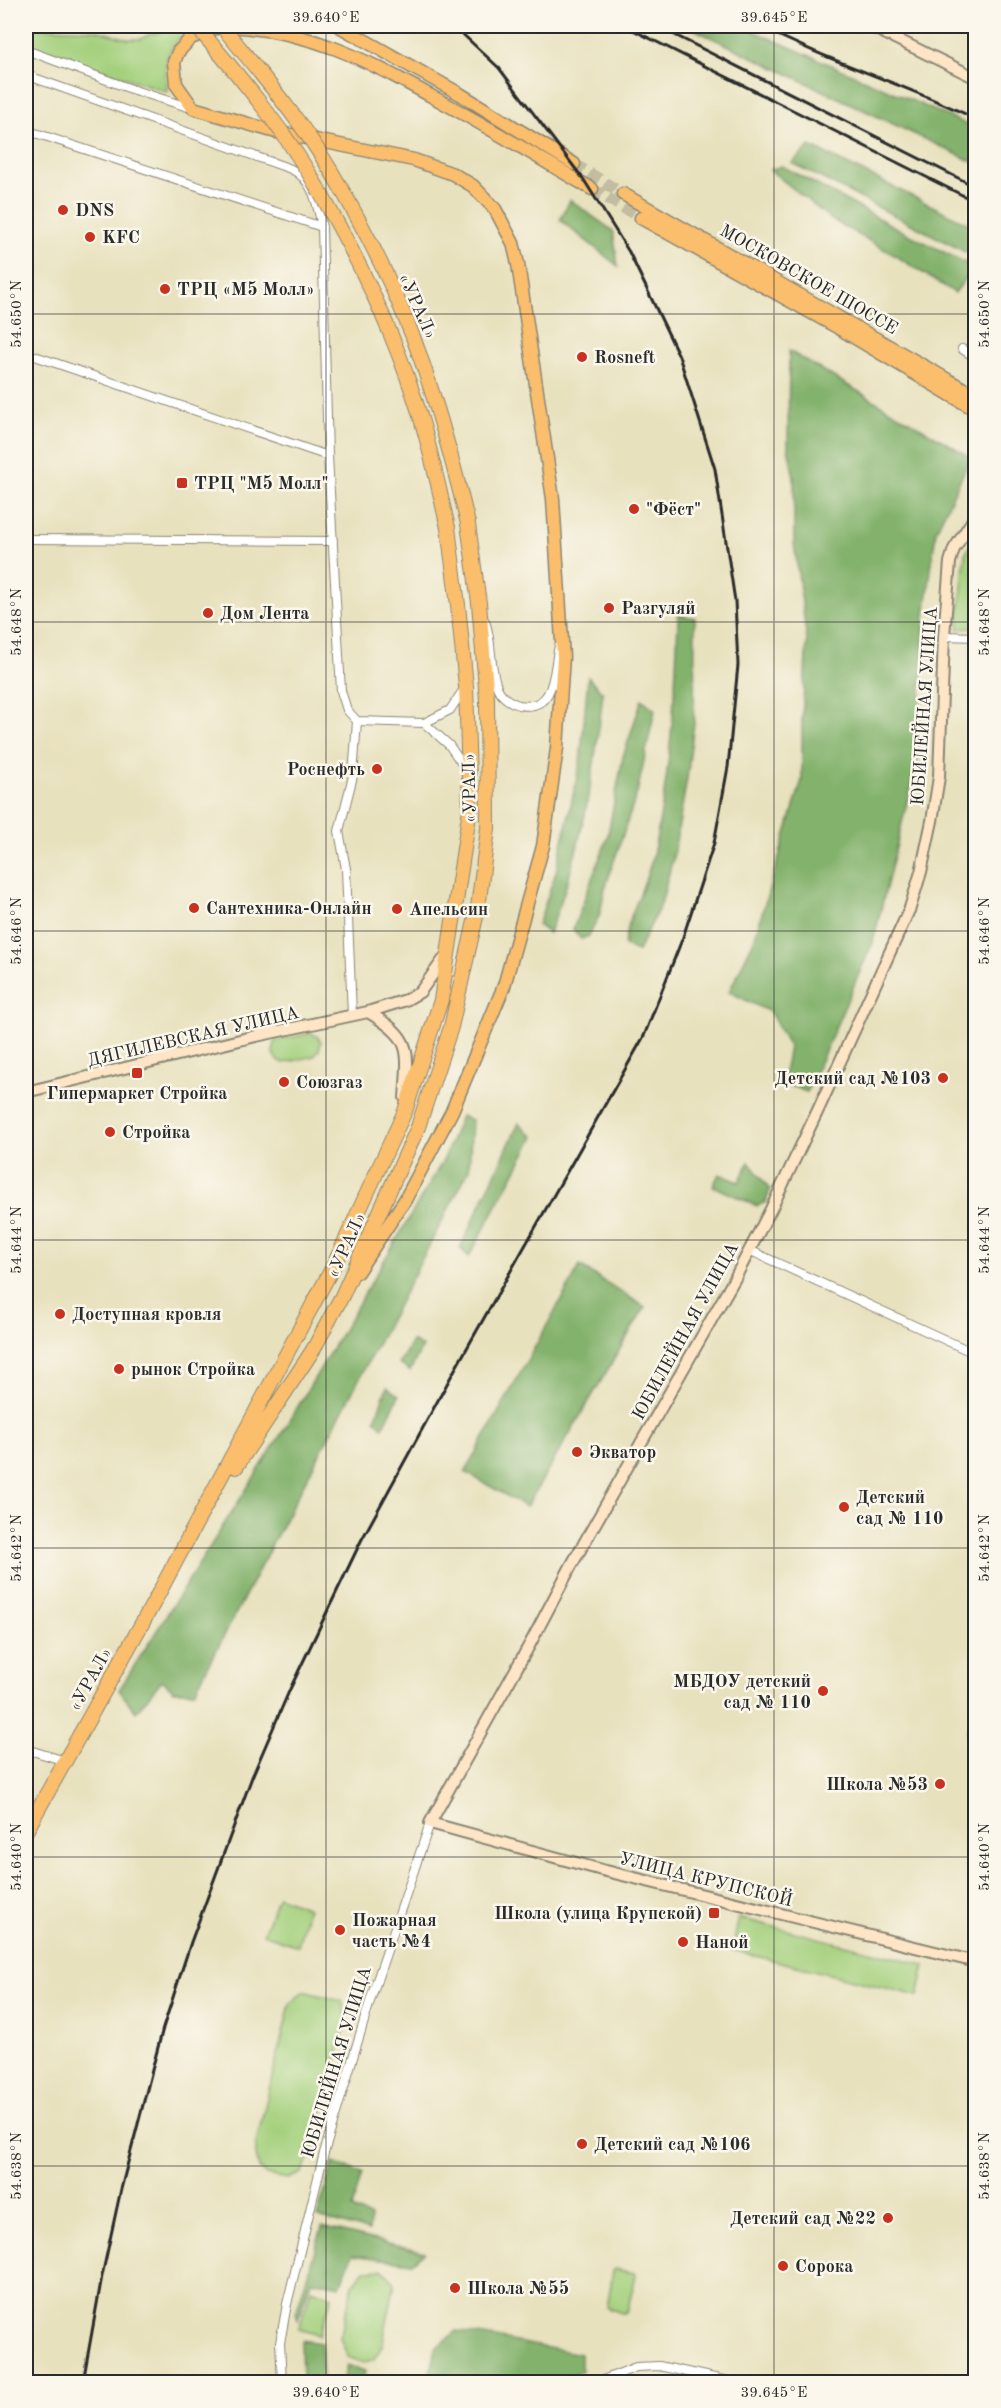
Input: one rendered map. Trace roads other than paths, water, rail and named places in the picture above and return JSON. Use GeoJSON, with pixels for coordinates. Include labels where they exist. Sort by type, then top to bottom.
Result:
{"type":"FeatureCollection","features":[{"type":"Feature","properties":{"kind":"highway","name":"«УРАЛ»"},"geometry":{"type":"LineString","coordinates":[[26,1832],[185,1544],[334,1265],[405,1111],[441,1000],[470,809],[466,686],[459,605],[448,528],[422,421],[404,368],[376,301],[313,180],[228,62],[196,26]]}},
{"type":"Feature","properties":{"kind":"highway","name":"«УРАЛ»"},"geometry":{"type":"LineString","coordinates":[[185,1544],[313,1350],[342,1296],[418,1127],[451,1027],[478,908],[488,828],[487,700],[479,603],[468,525],[450,451],[424,367],[372,248],[330,170],[221,26]]}},
{"type":"Feature","properties":{"kind":"main road"},"geometry":{"type":"LineString","coordinates":[[221,26],[191,38],[178,52],[174,62],[176,84],[193,108],[276,132],[431,166],[472,186],[495,209],[513,243],[518,264],[546,448],[556,535],[562,657],[557,748],[543,846],[504,986],[452,1111],[405,1200],[342,1296]]}},
{"type":"Feature","properties":{"kind":"main road"},"geometry":{"type":"LineString","coordinates":[[227,26],[251,27],[301,36],[366,60],[592,189]]}},
{"type":"Feature","properties":{"kind":"main road"},"geometry":{"type":"LineString","coordinates":[[339,26],[460,94],[574,164]]}},
{"type":"Feature","properties":{"kind":"main road","name":"МОСКОВСКОЕ ШОССЕ"},"geometry":{"type":"LineString","coordinates":[[623,194],[975,396]]}},
{"type":"Feature","properties":{"kind":"main road","name":"МОСКОВСКОЕ ШОССЕ"},"geometry":{"type":"LineString","coordinates":[[641,218],[837,327],[975,410]]}},
{"type":"Feature","properties":{"kind":"street"},"geometry":{"type":"LineString","coordinates":[[870,26],[975,78]]}},
{"type":"Feature","properties":{"kind":"street"},"geometry":{"type":"LineString","coordinates":[[26,50],[134,90],[193,108]]}},
{"type":"Feature","properties":{"kind":"street"},"geometry":{"type":"LineString","coordinates":[[26,75],[300,173],[306,178],[313,192],[322,227],[328,456],[335,618],[341,692],[347,710],[357,721],[424,723],[450,710],[466,686]]}},
{"type":"Feature","properties":{"kind":"street"},"geometry":{"type":"LineString","coordinates":[[26,130],[322,227]]}},
{"type":"Feature","properties":{"kind":"street"},"geometry":{"type":"LineString","coordinates":[[962,349],[975,358]]}},
{"type":"Feature","properties":{"kind":"street"},"geometry":{"type":"LineString","coordinates":[[26,353],[328,456]]}},
{"type":"Feature","properties":{"kind":"street","name":"ЮБИЛЕЙНАЯ УЛИЦА"},"geometry":{"type":"LineString","coordinates":[[282,2382],[280,2343],[285,2314],[324,2153],[371,1998],[430,1823],[576,1556],[749,1250],[819,1108],[910,908],[921,872],[939,777],[944,636],[950,562],[954,549],[975,515]]}},
{"type":"Feature","properties":{"kind":"street"},"geometry":{"type":"LineString","coordinates":[[26,539],[333,541]]}},
{"type":"Feature","properties":{"kind":"street"},"geometry":{"type":"LineString","coordinates":[[479,603],[490,637],[494,677],[499,691],[516,705],[529,706],[541,702],[549,693],[555,679],[560,638]]}},
{"type":"Feature","properties":{"kind":"street"},"geometry":{"type":"LineString","coordinates":[[944,636],[975,637]]}},
{"type":"Feature","properties":{"kind":"street"},"geometry":{"type":"LineString","coordinates":[[352,1015],[346,869],[339,831],[352,776],[357,721]]}},
{"type":"Feature","properties":{"kind":"street"},"geometry":{"type":"LineString","coordinates":[[424,723],[449,745],[467,772]]}},
{"type":"Feature","properties":{"kind":"street","name":"ДЯГИЛЕВСКАЯ УЛИЦА"},"geometry":{"type":"LineString","coordinates":[[26,1092],[256,1036],[335,1021],[406,1000],[420,992],[448,953]]}},
{"type":"Feature","properties":{"kind":"street"},"geometry":{"type":"LineString","coordinates":[[368,1012],[394,1029],[403,1040],[408,1054],[405,1111]]}},
{"type":"Feature","properties":{"kind":"street"},"geometry":{"type":"LineString","coordinates":[[749,1250],[975,1354]]}},
{"type":"Feature","properties":{"kind":"street"},"geometry":{"type":"LineString","coordinates":[[26,1749],[65,1761]]}},
{"type":"Feature","properties":{"kind":"street","name":"УЛИЦА КРУПСКОЙ"},"geometry":{"type":"LineString","coordinates":[[430,1823],[602,1870],[975,1962]]}},
{"type":"Feature","properties":{"kind":"street"},"geometry":{"type":"LineString","coordinates":[[598,2382],[636,2367],[659,2366],[733,2382]]}},
{"type":"Feature","properties":{"kind":"tunnel"},"geometry":{"type":"LineString","coordinates":[[574,164],[623,194]]}},
{"type":"Feature","properties":{"kind":"tunnel"},"geometry":{"type":"LineString","coordinates":[[592,189],[641,218]]}},
{"type":"Feature","properties":{"kind":"railway"},"geometry":{"type":"LineString","coordinates":[[83,2382],[102,2276],[121,2189],[163,2028],[191,1942],[252,1777],[290,1689],[361,1541],[454,1371],[644,1036],[683,937],[714,843],[728,767],[738,665],[735,601],[715,469],[679,356],[629,252],[584,180],[499,68],[454,26]]}},
{"type":"Feature","properties":{"kind":"railway"},"geometry":{"type":"LineString","coordinates":[[625,26],[976,202]]}},
{"type":"Feature","properties":{"kind":"railway"},"geometry":{"type":"LineString","coordinates":[[657,26],[976,187]]}},
{"type":"Feature","properties":{"kind":"railway"},"geometry":{"type":"LineString","coordinates":[[760,26],[813,51],[976,119]]}},
{"type":"Feature","properties":{"kind":"place","name":"DNS"},"geometry":{"type":"Point","coordinates":[63,210]}},
{"type":"Feature","properties":{"kind":"place","name":"KFC"},"geometry":{"type":"Point","coordinates":[90,237]}},
{"type":"Feature","properties":{"kind":"place","name":"ТРЦ «М5 Молл»"},"geometry":{"type":"Point","coordinates":[165,289]}},
{"type":"Feature","properties":{"kind":"place","name":"Rosneft"},"geometry":{"type":"Point","coordinates":[582,357]}},
{"type":"Feature","properties":{"kind":"place","name":"ТРЦ \"М5 Молл\""},"geometry":{"type":"Point","coordinates":[182,483]}},
{"type":"Feature","properties":{"kind":"place","name":"\"Фёст\""},"geometry":{"type":"Point","coordinates":[634,509]}},
{"type":"Feature","properties":{"kind":"place","name":"Разгуляй"},"geometry":{"type":"Point","coordinates":[609,608]}},
{"type":"Feature","properties":{"kind":"place","name":"Дом Лента"},"geometry":{"type":"Point","coordinates":[208,613]}},
{"type":"Feature","properties":{"kind":"place","name":"Роснефть"},"geometry":{"type":"Point","coordinates":[377,769]}},
{"type":"Feature","properties":{"kind":"place","name":"Сантехника-Онлайн"},"geometry":{"type":"Point","coordinates":[194,908]}},
{"type":"Feature","properties":{"kind":"place","name":"Апельсин"},"geometry":{"type":"Point","coordinates":[397,909]}},
{"type":"Feature","properties":{"kind":"place","name":"Гипермаркет Стройка"},"geometry":{"type":"Point","coordinates":[137,1073]}},
{"type":"Feature","properties":{"kind":"place","name":"Детский сад №103"},"geometry":{"type":"Point","coordinates":[943,1078]}},
{"type":"Feature","properties":{"kind":"place","name":"Союзгаз"},"geometry":{"type":"Point","coordinates":[284,1082]}},
{"type":"Feature","properties":{"kind":"place","name":"Стройка"},"geometry":{"type":"Point","coordinates":[110,1132]}},
{"type":"Feature","properties":{"kind":"place","name":"Доступная кровля"},"geometry":{"type":"Point","coordinates":[60,1314]}},
{"type":"Feature","properties":{"kind":"place","name":"рынок Стройка"},"geometry":{"type":"Point","coordinates":[119,1369]}},
{"type":"Feature","properties":{"kind":"place","name":"Экватор"},"geometry":{"type":"Point","coordinates":[577,1452]}},
{"type":"Feature","properties":{"kind":"place","name":"Детский сад № 110"},"geometry":{"type":"Point","coordinates":[844,1507]}},
{"type":"Feature","properties":{"kind":"place","name":"МБДОУ детский сад № 110"},"geometry":{"type":"Point","coordinates":[823,1691]}},
{"type":"Feature","properties":{"kind":"place","name":"Школа №53"},"geometry":{"type":"Point","coordinates":[940,1784]}},
{"type":"Feature","properties":{"kind":"place","name":"Школа (улица Крупской)"},"geometry":{"type":"Point","coordinates":[714,1913]}},
{"type":"Feature","properties":{"kind":"place","name":"Пожарная часть №4"},"geometry":{"type":"Point","coordinates":[340,1930]}},
{"type":"Feature","properties":{"kind":"place","name":"Наной"},"geometry":{"type":"Point","coordinates":[683,1942]}},
{"type":"Feature","properties":{"kind":"place","name":"Детский сад №106"},"geometry":{"type":"Point","coordinates":[582,2144]}},
{"type":"Feature","properties":{"kind":"place","name":"Детский сад №22"},"geometry":{"type":"Point","coordinates":[888,2218]}},
{"type":"Feature","properties":{"kind":"place","name":"Сорока"},"geometry":{"type":"Point","coordinates":[783,2266]}},
{"type":"Feature","properties":{"kind":"place","name":"Школа №55"},"geometry":{"type":"Point","coordinates":[455,2288]}}]}
